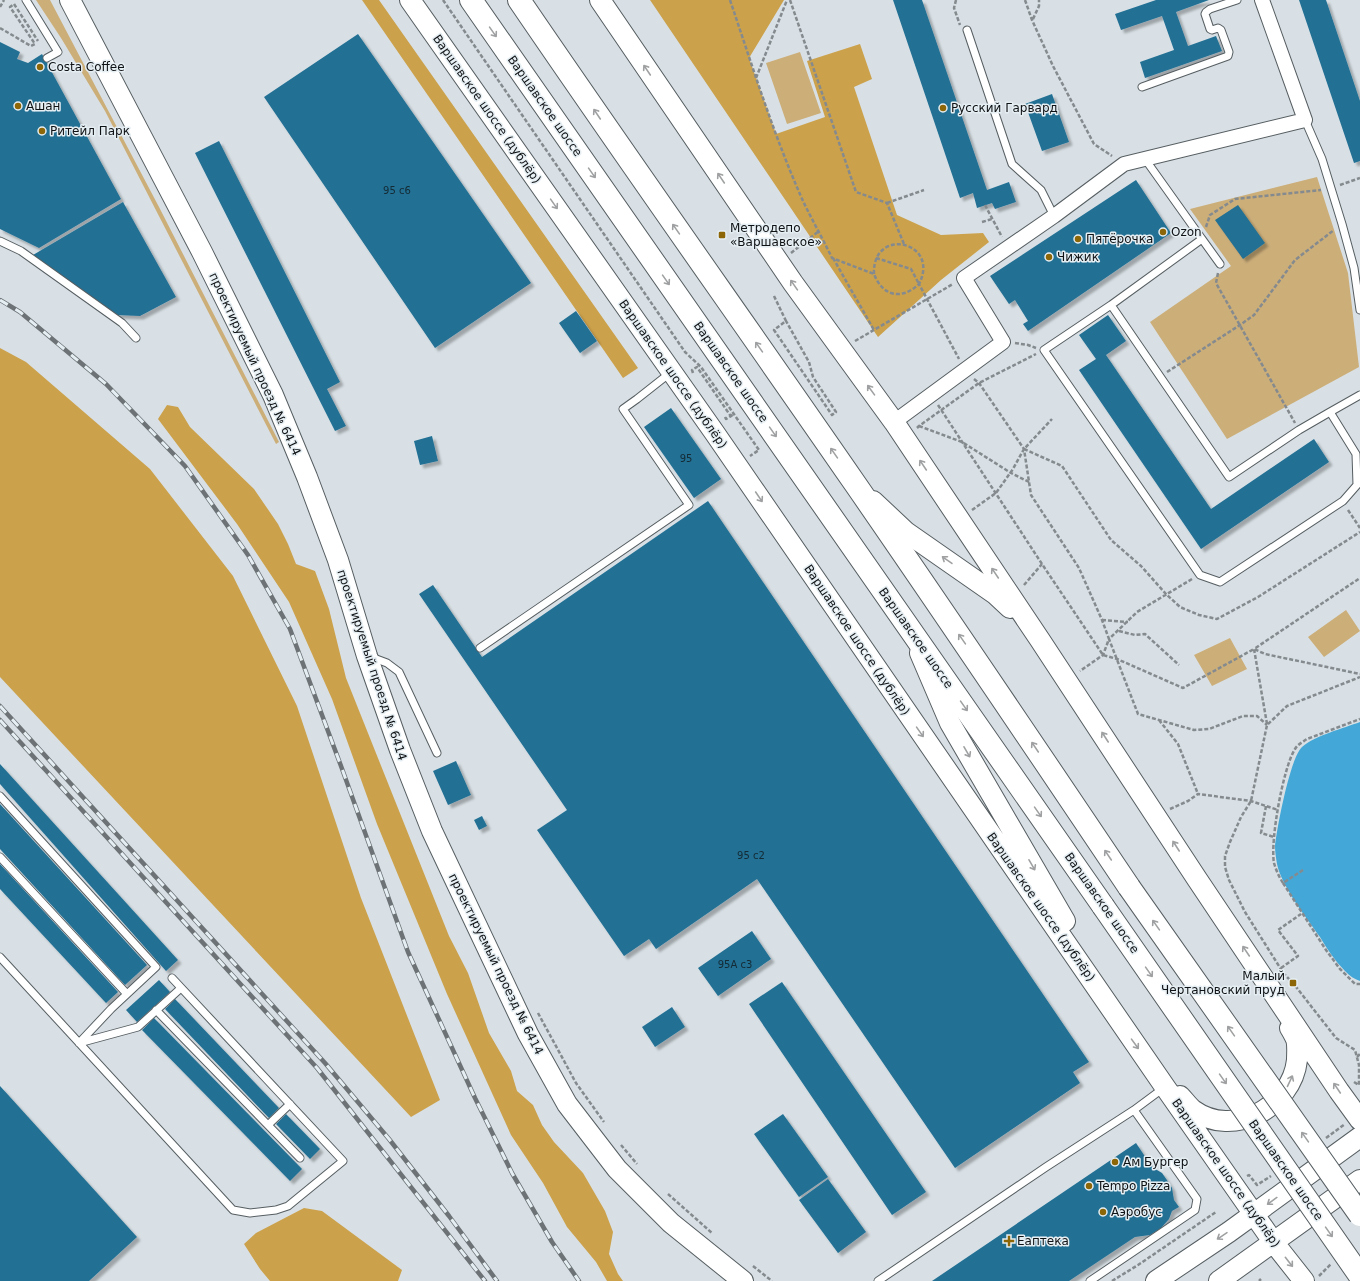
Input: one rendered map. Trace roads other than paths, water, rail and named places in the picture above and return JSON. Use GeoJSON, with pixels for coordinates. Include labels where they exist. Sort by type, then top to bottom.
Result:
{"type":"FeatureCollection","features":[{"type":"Feature","properties":{"kind":"main road","name":"проектируемый проезд № 6414"},"geometry":{"type":"LineString","coordinates":[[70,0],[202,252],[273,396],[307,477],[338,560],[367,656],[400,750],[432,831],[528,1034],[567,1104],[617,1169],[671,1224],[742,1281]]}},
{"type":"Feature","properties":{"kind":"main road","name":"Варшавское шоссе (дублёр)"},"geometry":{"type":"LineString","coordinates":[[410,0],[672,371],[1165,1087],[1274,1243],[1304,1281]]}},
{"type":"Feature","properties":{"kind":"main road","name":"Варшавское шоссе"},"geometry":{"type":"LineString","coordinates":[[471,0],[1360,1276]]}},
{"type":"Feature","properties":{"kind":"main road"},"geometry":{"type":"LineString","coordinates":[[519,0],[993,683],[1130,887],[1360,1215]]}},
{"type":"Feature","properties":{"kind":"main road"},"geometry":{"type":"LineString","coordinates":[[600,0],[793,283],[894,422],[1339,1091],[1360,1120]]}},
{"type":"Feature","properties":{"kind":"main road"},"geometry":{"type":"LineString","coordinates":[[856,485],[906,532],[995,594],[1040,640]]}},
{"type":"Feature","properties":{"kind":"main road"},"geometry":{"type":"LineString","coordinates":[[909,628],[950,723],[1082,951],[1122,1025]]}},
{"type":"Feature","properties":{"kind":"main road"},"geometry":{"type":"LineString","coordinates":[[1149,1063],[1192,1109],[1204,1116],[1230,1120],[1243,1119],[1256,1115],[1267,1109],[1278,1100],[1286,1090],[1296,1066],[1297,1052],[1296,1039],[1268,983]]}},
{"type":"Feature","properties":{"kind":"main road"},"geometry":{"type":"LineString","coordinates":[[1160,1279],[1254,1214],[1360,1137]]}},
{"type":"Feature","properties":{"kind":"main road"},"geometry":{"type":"LineString","coordinates":[[1219,1281],[1360,1180]]}},
{"type":"Feature","properties":{"kind":"main road"},"geometry":{"type":"LineString","coordinates":[[1160,1279],[1169,1273],[1175,1273],[1181,1275],[1188,1281]]}},
{"type":"Feature","properties":{"kind":"street"},"geometry":{"type":"LineString","coordinates":[[894,422],[1003,342],[964,278],[1054,216],[1124,164],[1305,120],[1262,0]]}},
{"type":"Feature","properties":{"kind":"lane"},"geometry":{"type":"LineString","coordinates":[[26,0],[58,52],[47,58]]}},
{"type":"Feature","properties":{"kind":"lane"},"geometry":{"type":"LineString","coordinates":[[1142,87],[1228,56],[1229,52],[1221,30],[1218,28],[1212,30],[1210,29],[1205,14],[1206,12],[1227,2],[1237,0]]}},
{"type":"Feature","properties":{"kind":"lane"},"geometry":{"type":"LineString","coordinates":[[967,30],[1012,164],[1041,190],[1054,216]]}},
{"type":"Feature","properties":{"kind":"lane"},"geometry":{"type":"LineString","coordinates":[[1305,120],[1322,159],[1342,224],[1354,268],[1360,310]]}},
{"type":"Feature","properties":{"kind":"lane"},"geometry":{"type":"LineString","coordinates":[[1145,159],[1220,264]]}},
{"type":"Feature","properties":{"kind":"lane"},"geometry":{"type":"LineString","coordinates":[[1202,239],[1111,305],[1044,350],[1200,575],[1220,582],[1343,501],[1357,485],[1356,454],[1330,412]]}},
{"type":"Feature","properties":{"kind":"lane"},"geometry":{"type":"LineString","coordinates":[[0,241],[21,251],[122,323],[136,338]]}},
{"type":"Feature","properties":{"kind":"lane"},"geometry":{"type":"LineString","coordinates":[[1111,305],[1229,477],[1299,430],[1360,395]]}},
{"type":"Feature","properties":{"kind":"lane"},"geometry":{"type":"LineString","coordinates":[[480,648],[689,505],[623,409],[672,371]]}},
{"type":"Feature","properties":{"kind":"lane"},"geometry":{"type":"LineString","coordinates":[[367,656],[387,663],[399,672],[437,753]]}},
{"type":"Feature","properties":{"kind":"lane"},"geometry":{"type":"LineString","coordinates":[[0,796],[156,968],[111,1009],[79,1043]]}},
{"type":"Feature","properties":{"kind":"lane"},"geometry":{"type":"LineString","coordinates":[[0,857],[127,994]]}},
{"type":"Feature","properties":{"kind":"lane"},"geometry":{"type":"LineString","coordinates":[[0,957],[233,1210],[250,1212],[276,1210],[288,1206],[343,1161],[172,978]]}},
{"type":"Feature","properties":{"kind":"lane"},"geometry":{"type":"LineString","coordinates":[[79,1043],[138,1026],[182,988]]}},
{"type":"Feature","properties":{"kind":"lane"},"geometry":{"type":"LineString","coordinates":[[156,1010],[300,1158]]}},
{"type":"Feature","properties":{"kind":"lane"},"geometry":{"type":"LineString","coordinates":[[878,1281],[1046,1167],[1134,1110],[1165,1087]]}},
{"type":"Feature","properties":{"kind":"lane"},"geometry":{"type":"LineString","coordinates":[[268,1125],[290,1104]]}},
{"type":"Feature","properties":{"kind":"lane"},"geometry":{"type":"LineString","coordinates":[[1090,1281],[1195,1210],[1197,1199],[1134,1110]]}},
{"type":"Feature","properties":{"kind":"water"},"geometry":{"type":"Polygon","coordinates":[[[1360,722],[1360,981],[1350,976],[1338,963],[1295,902],[1280,873],[1277,864],[1275,846],[1281,810],[1297,754],[1302,747],[1314,739],[1360,722]]]}},
{"type":"Feature","properties":{"kind":"railway"},"geometry":{"type":"LineString","coordinates":[[0,300],[20,312],[106,384],[185,466],[248,555],[290,629],[408,952],[475,1098],[512,1173],[552,1242],[579,1281]]}},
{"type":"Feature","properties":{"kind":"railway"},"geometry":{"type":"LineString","coordinates":[[0,706],[325,1063],[389,1139],[497,1281]]}},
{"type":"Feature","properties":{"kind":"railway"},"geometry":{"type":"LineString","coordinates":[[0,720],[317,1068],[485,1281]]}},
{"type":"Feature","properties":{"kind":"place","name":"Costa Coffee"},"geometry":{"type":"Point","coordinates":[40,67]}},
{"type":"Feature","properties":{"kind":"place","name":"Ашан"},"geometry":{"type":"Point","coordinates":[18,106]}},
{"type":"Feature","properties":{"kind":"place","name":"Русский Гарвард"},"geometry":{"type":"Point","coordinates":[943,108]}},
{"type":"Feature","properties":{"kind":"place","name":"Ритейл Парк"},"geometry":{"type":"Point","coordinates":[42,131]}},
{"type":"Feature","properties":{"kind":"place","name":"Ozon"},"geometry":{"type":"Point","coordinates":[1163,232]}},
{"type":"Feature","properties":{"kind":"place","name":"Метродепо «Варшавское»"},"geometry":{"type":"Point","coordinates":[722,235]}},
{"type":"Feature","properties":{"kind":"place","name":"Пятёрочка"},"geometry":{"type":"Point","coordinates":[1078,239]}},
{"type":"Feature","properties":{"kind":"place","name":"Чижик"},"geometry":{"type":"Point","coordinates":[1049,257]}},
{"type":"Feature","properties":{"kind":"place","name":"Малый Чертановский пруд"},"geometry":{"type":"Point","coordinates":[1293,983]}},
{"type":"Feature","properties":{"kind":"place","name":"Ам Бургер"},"geometry":{"type":"Point","coordinates":[1115,1162]}},
{"type":"Feature","properties":{"kind":"place","name":"Tempo Pizza"},"geometry":{"type":"Point","coordinates":[1089,1186]}},
{"type":"Feature","properties":{"kind":"place","name":"Аэробус"},"geometry":{"type":"Point","coordinates":[1103,1212]}},
{"type":"Feature","properties":{"kind":"place","name":"Еаптека"},"geometry":{"type":"Point","coordinates":[1009,1241]}}]}
